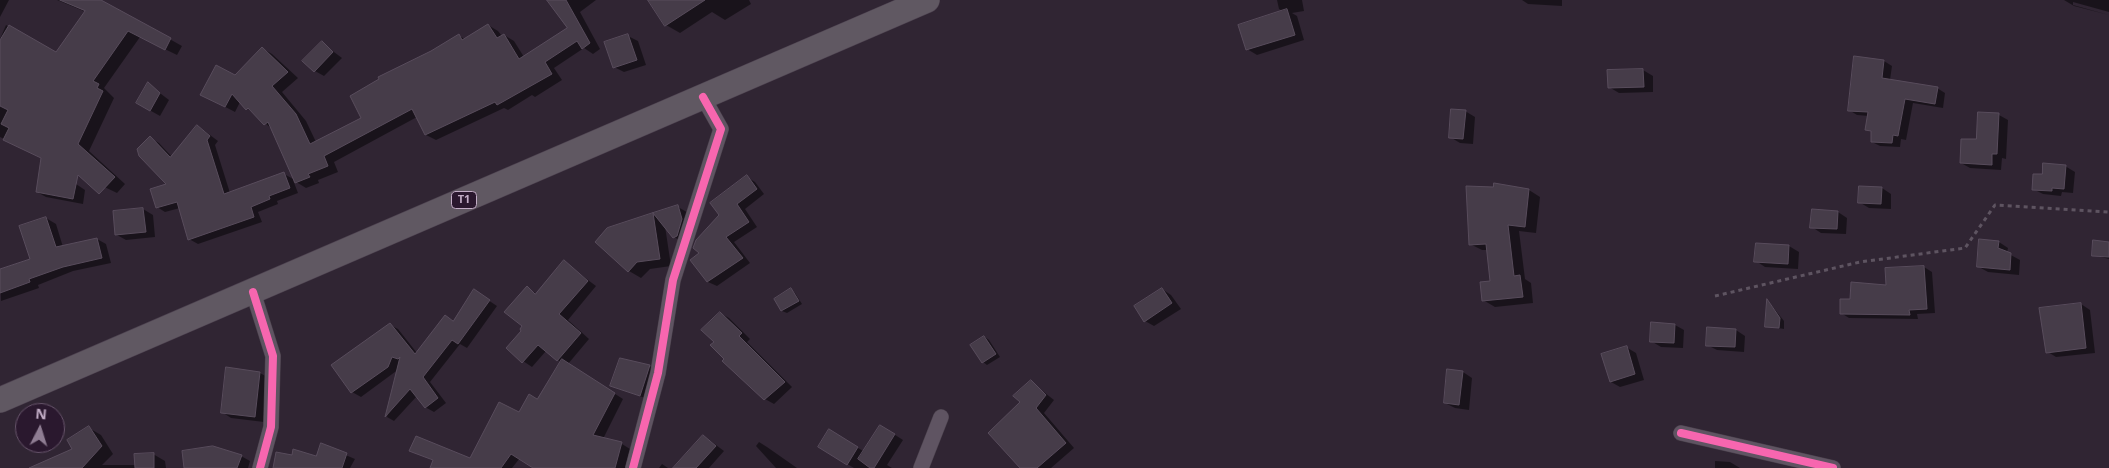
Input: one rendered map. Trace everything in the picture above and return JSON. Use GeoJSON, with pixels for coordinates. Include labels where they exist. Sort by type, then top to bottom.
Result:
{"type":"FeatureCollection","features":[{"type":"Feature","properties":{"kind":"highway","name":"T1"},"geometry":{"type":"LineString","coordinates":[[0,400],[928,0]]}},
{"type":"Feature","properties":{"kind":"street"},"geometry":{"type":"LineString","coordinates":[[633,468],[658,373],[673,280],[721,129],[703,97]]}},
{"type":"Feature","properties":{"kind":"street"},"geometry":{"type":"LineString","coordinates":[[253,292],[272,356],[271,427],[260,468]]}},
{"type":"Feature","properties":{"kind":"street"},"geometry":{"type":"LineString","coordinates":[[921,468],[941,417]]}},
{"type":"Feature","properties":{"kind":"street"},"geometry":{"type":"LineString","coordinates":[[1681,433],[1833,468]]}},
{"type":"Feature","properties":{"kind":"path"},"geometry":{"type":"LineString","coordinates":[[1715,296],[1860,262],[1965,248],[1995,205],[2109,212]]}},
{"type":"Feature","properties":{"kind":"building"},"geometry":{"type":"Polygon","coordinates":[[[60,0],[101,0],[171,38],[165,50],[128,31],[93,81],[99,84],[97,88],[103,91],[78,144],[115,177],[99,194],[78,175],[73,199],[36,192],[41,158],[3,140],[9,128],[1,124],[8,110],[0,106],[0,40],[9,25],[56,52],[85,11],[60,0]]]}},
{"type":"Feature","properties":{"kind":"building"},"geometry":{"type":"Polygon","coordinates":[[[547,0],[566,0],[590,43],[582,49],[577,41],[545,62],[552,74],[497,105],[495,102],[425,135],[412,109],[324,156],[328,166],[308,174],[310,177],[295,183],[268,122],[264,125],[248,108],[246,110],[232,94],[225,107],[200,95],[216,65],[235,75],[262,47],[288,72],[272,86],[296,114],[310,144],[361,118],[350,96],[379,79],[378,77],[431,51],[459,34],[462,40],[488,24],[497,38],[504,34],[519,59],[567,28],[547,0]]]}},
{"type":"Feature","properties":{"kind":"building"},"geometry":{"type":"Polygon","coordinates":[[[648,0],[705,0],[665,26],[648,0]]]}},
{"type":"Feature","properties":{"kind":"building"},"geometry":{"type":"Polygon","coordinates":[[[1287,9],[1295,35],[1246,50],[1238,25],[1287,9]]]}},
{"type":"Feature","properties":{"kind":"building"},"geometry":{"type":"Polygon","coordinates":[[[628,34],[637,60],[613,68],[604,42],[628,34]]]}},
{"type":"Feature","properties":{"kind":"building"},"geometry":{"type":"Polygon","coordinates":[[[322,41],[333,52],[314,72],[302,61],[322,41]]]}},
{"type":"Feature","properties":{"kind":"building"},"geometry":{"type":"Polygon","coordinates":[[[1854,56],[1884,60],[1882,78],[1938,87],[1935,104],[1905,99],[1898,136],[1893,135],[1892,143],[1871,142],[1871,131],[1865,130],[1868,112],[1848,111],[1854,56]]]}},
{"type":"Feature","properties":{"kind":"building"},"geometry":{"type":"Polygon","coordinates":[[[1643,69],[1644,87],[1608,88],[1607,70],[1643,69]]]}},
{"type":"Feature","properties":{"kind":"building"},"geometry":{"type":"Polygon","coordinates":[[[148,82],[160,93],[150,111],[136,103],[148,82]]]}},
{"type":"Feature","properties":{"kind":"building"},"geometry":{"type":"Polygon","coordinates":[[[1451,109],[1466,110],[1463,139],[1449,138],[1451,109]]]}},
{"type":"Feature","properties":{"kind":"building"},"geometry":{"type":"Polygon","coordinates":[[[1978,112],[1999,113],[1997,154],[1992,154],[1992,165],[1960,163],[1961,139],[1976,139],[1978,112]]]}},
{"type":"Feature","properties":{"kind":"building"},"geometry":{"type":"Polygon","coordinates":[[[197,125],[210,136],[207,140],[224,194],[284,172],[290,188],[269,196],[270,199],[251,207],[254,217],[188,240],[177,202],[156,208],[150,189],[166,184],[139,156],[137,149],[150,136],[170,157],[197,125]]]}},
{"type":"Feature","properties":{"kind":"building"},"geometry":{"type":"Polygon","coordinates":[[[2043,163],[2066,165],[2064,189],[2052,188],[2052,191],[2032,190],[2033,174],[2042,174],[2043,163]]]}},
{"type":"Feature","properties":{"kind":"building"},"geometry":{"type":"Polygon","coordinates":[[[747,175],[757,189],[737,204],[749,222],[726,237],[743,258],[707,282],[690,260],[699,253],[693,248],[696,240],[719,215],[710,203],[747,175]]]}},
{"type":"Feature","properties":{"kind":"building"},"geometry":{"type":"Polygon","coordinates":[[[1494,183],[1529,189],[1525,227],[1508,225],[1514,276],[1520,275],[1523,297],[1482,301],[1480,282],[1490,281],[1486,244],[1469,245],[1466,186],[1493,187],[1494,183]]]}},
{"type":"Feature","properties":{"kind":"building"},"geometry":{"type":"Polygon","coordinates":[[[1859,186],[1882,187],[1881,204],[1858,203],[1859,186]]]}},
{"type":"Feature","properties":{"kind":"building"},"geometry":{"type":"Polygon","coordinates":[[[678,205],[682,219],[677,236],[673,238],[653,213],[678,205]]]}},
{"type":"Feature","properties":{"kind":"building"},"geometry":{"type":"Polygon","coordinates":[[[143,208],[146,232],[115,235],[113,211],[143,208]]]}},
{"type":"Feature","properties":{"kind":"building"},"geometry":{"type":"Polygon","coordinates":[[[1812,209],[1838,211],[1837,229],[1810,228],[1812,209]]]}},
{"type":"Feature","properties":{"kind":"building"},"geometry":{"type":"Polygon","coordinates":[[[653,213],[660,259],[637,262],[628,272],[595,242],[607,228],[653,213]]]}},
{"type":"Feature","properties":{"kind":"building"},"geometry":{"type":"Polygon","coordinates":[[[46,217],[56,247],[97,238],[102,258],[63,267],[29,279],[30,282],[0,293],[0,269],[30,259],[19,226],[46,217]]]}},
{"type":"Feature","properties":{"kind":"building"},"geometry":{"type":"Polygon","coordinates":[[[1979,239],[1999,241],[1998,248],[2011,253],[2010,270],[1977,267],[1979,239]]]}},
{"type":"Feature","properties":{"kind":"building"},"geometry":{"type":"Polygon","coordinates":[[[2093,240],[2109,242],[2109,257],[2092,256],[2093,240]]]}},
{"type":"Feature","properties":{"kind":"building"},"geometry":{"type":"Polygon","coordinates":[[[1756,243],[1789,245],[1788,264],[1754,262],[1756,243]]]}},
{"type":"Feature","properties":{"kind":"building"},"geometry":{"type":"Polygon","coordinates":[[[564,260],[588,281],[559,314],[581,333],[557,361],[538,345],[522,363],[506,348],[521,331],[522,326],[504,312],[527,286],[535,294],[564,260]]]}},
{"type":"Feature","properties":{"kind":"building"},"geometry":{"type":"Polygon","coordinates":[[[1924,266],[1927,309],[1909,310],[1910,315],[1840,314],[1840,299],[1850,299],[1851,282],[1886,285],[1885,268],[1924,266]]]}},
{"type":"Feature","properties":{"kind":"building"},"geometry":{"type":"Polygon","coordinates":[[[791,288],[799,301],[781,311],[774,299],[791,288]]]}},
{"type":"Feature","properties":{"kind":"building"},"geometry":{"type":"Polygon","coordinates":[[[1162,288],[1172,303],[1144,322],[1134,306],[1162,288]]]}},
{"type":"Feature","properties":{"kind":"building"},"geometry":{"type":"Polygon","coordinates":[[[474,289],[490,300],[458,344],[452,340],[423,377],[438,398],[425,408],[410,389],[385,417],[400,357],[398,359],[392,357],[388,367],[351,393],[331,365],[390,323],[415,354],[445,315],[453,321],[474,289]]]}},
{"type":"Feature","properties":{"kind":"building"},"geometry":{"type":"Polygon","coordinates":[[[1767,299],[1780,318],[1779,328],[1765,327],[1767,299]]]}},
{"type":"Feature","properties":{"kind":"building"},"geometry":{"type":"Polygon","coordinates":[[[2081,303],[2086,348],[2046,353],[2039,308],[2081,303]]]}},
{"type":"Feature","properties":{"kind":"building"},"geometry":{"type":"Polygon","coordinates":[[[720,312],[742,333],[739,336],[785,382],[764,400],[722,361],[724,359],[710,345],[714,342],[701,330],[720,312]]]}},
{"type":"Feature","properties":{"kind":"building"},"geometry":{"type":"Polygon","coordinates":[[[1651,322],[1675,324],[1674,343],[1650,342],[1651,322]]]}},
{"type":"Feature","properties":{"kind":"building"},"geometry":{"type":"Polygon","coordinates":[[[1707,327],[1736,329],[1735,347],[1706,346],[1707,327]]]}},
{"type":"Feature","properties":{"kind":"building"},"geometry":{"type":"Polygon","coordinates":[[[984,336],[996,354],[982,363],[970,345],[984,336]]]}},
{"type":"Feature","properties":{"kind":"building"},"geometry":{"type":"Polygon","coordinates":[[[1627,346],[1635,374],[1610,382],[1601,354],[1627,346]]]}},
{"type":"Feature","properties":{"kind":"building"},"geometry":{"type":"Polygon","coordinates":[[[620,358],[650,365],[640,396],[610,386],[620,358]]]}},
{"type":"Feature","properties":{"kind":"building"},"geometry":{"type":"Polygon","coordinates":[[[562,359],[615,393],[593,435],[622,442],[615,468],[533,468],[511,454],[501,468],[430,468],[433,460],[409,451],[416,436],[470,458],[499,402],[519,412],[529,394],[537,399],[562,359]]]}},
{"type":"Feature","properties":{"kind":"building"},"geometry":{"type":"Polygon","coordinates":[[[226,367],[260,372],[255,417],[221,413],[226,367]]]}},
{"type":"Feature","properties":{"kind":"building"},"geometry":{"type":"Polygon","coordinates":[[[1447,369],[1463,371],[1459,405],[1444,403],[1447,369]]]}},
{"type":"Feature","properties":{"kind":"building"},"geometry":{"type":"Polygon","coordinates":[[[1031,380],[1046,395],[1036,408],[1066,443],[1037,468],[1020,468],[988,433],[1020,402],[1013,396],[1031,380]]]}},
{"type":"Feature","properties":{"kind":"building"},"geometry":{"type":"Polygon","coordinates":[[[880,425],[895,434],[874,468],[870,468],[858,459],[880,425]]]}},
{"type":"Feature","properties":{"kind":"building"},"geometry":{"type":"Polygon","coordinates":[[[89,426],[102,446],[82,468],[29,468],[72,449],[67,440],[89,426]]]}},
{"type":"Feature","properties":{"kind":"building"},"geometry":{"type":"Polygon","coordinates":[[[829,429],[858,447],[847,465],[818,447],[829,429]]]}},
{"type":"Feature","properties":{"kind":"building"},"geometry":{"type":"Polygon","coordinates":[[[703,435],[716,446],[696,468],[673,468],[703,435]]]}},
{"type":"Feature","properties":{"kind":"building"},"geometry":{"type":"Polygon","coordinates":[[[321,443],[347,453],[342,468],[273,468],[276,452],[292,455],[293,449],[316,456],[321,443]]]}},
{"type":"Feature","properties":{"kind":"building"},"geometry":{"type":"Polygon","coordinates":[[[213,446],[242,455],[237,468],[184,468],[182,451],[213,446]]]}},
{"type":"Feature","properties":{"kind":"building"},"geometry":{"type":"Polygon","coordinates":[[[154,453],[154,468],[135,468],[134,454],[154,453]]]}},
{"type":"Feature","properties":{"kind":"cycle path"},"geometry":{"type":"LineString","coordinates":[[633,468],[658,373],[673,280],[721,129],[703,97]]}},
{"type":"Feature","properties":{"kind":"cycle path"},"geometry":{"type":"LineString","coordinates":[[253,292],[273,356],[271,427],[260,468]]}},
{"type":"Feature","properties":{"kind":"cycle path"},"geometry":{"type":"LineString","coordinates":[[1681,433],[1833,468]]}}]}
